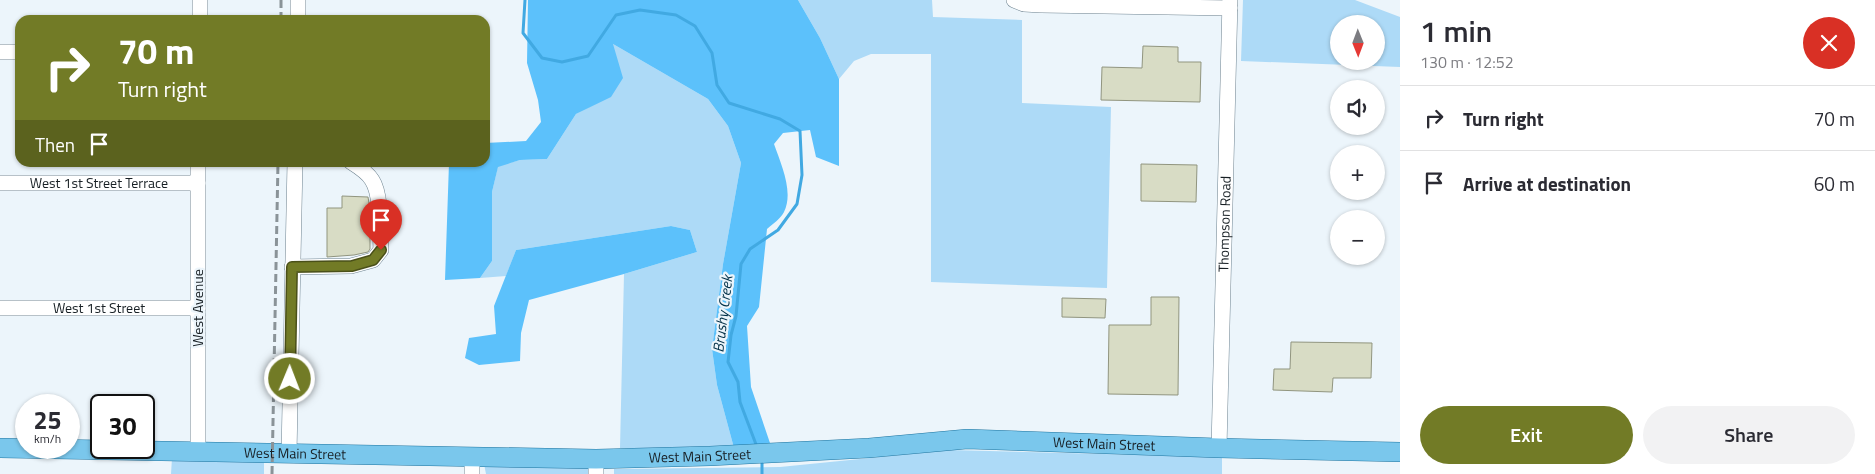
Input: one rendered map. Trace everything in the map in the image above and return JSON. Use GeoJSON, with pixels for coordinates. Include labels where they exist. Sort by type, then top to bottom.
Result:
{"type":"FeatureCollection","features":[{"type":"Feature","properties":{"kind":"main road","name":"West Main Street"},"geometry":{"type":"LineString","coordinates":[[0,448],[288,454],[472,466],[596,467],[710,456],[849,449],[967,439],[1400,452]]}},
{"type":"Feature","properties":{"kind":"street"},"geometry":{"type":"LineString","coordinates":[[200,0],[200,15]]}},
{"type":"Feature","properties":{"kind":"street"},"geometry":{"type":"LineString","coordinates":[[298,0],[298,15]]}},
{"type":"Feature","properties":{"kind":"street"},"geometry":{"type":"LineString","coordinates":[[1014,0],[1024,4],[1041,5],[1230,4]]}},
{"type":"Feature","properties":{"kind":"street","name":"Thompson Road"},"geometry":{"type":"LineString","coordinates":[[1219,448],[1230,4]]}},
{"type":"Feature","properties":{"kind":"street"},"geometry":{"type":"LineString","coordinates":[[0,52],[15,52]]}},
{"type":"Feature","properties":{"kind":"street","name":"West Avenue"},"geometry":{"type":"LineString","coordinates":[[198,167],[198,452]]}},
{"type":"Feature","properties":{"kind":"street"},"geometry":{"type":"LineString","coordinates":[[288,454],[294,167]]}},
{"type":"Feature","properties":{"kind":"street"},"geometry":{"type":"LineString","coordinates":[[292,267],[352,266],[373,260],[381,250],[379,203],[373,181],[358,167]]}},
{"type":"Feature","properties":{"kind":"street","name":"West 1st Street Terrace"},"geometry":{"type":"LineString","coordinates":[[0,184],[198,183]]}},
{"type":"Feature","properties":{"kind":"street","name":"West 1st Street"},"geometry":{"type":"LineString","coordinates":[[0,308],[198,308]]}},
{"type":"Feature","properties":{"kind":"shaded area"},"geometry":{"type":"Polygon","coordinates":[[[528,0],[798,0],[820,38],[839,79],[839,166],[816,157],[810,130],[783,133],[774,144],[787,187],[787,204],[777,221],[767,229],[759,307],[747,326],[751,387],[771,446],[734,448],[717,385],[712,349],[723,264],[741,163],[728,126],[708,99],[613,44],[623,78],[611,97],[576,114],[547,159],[520,160],[498,167],[492,192],[492,261],[480,278],[445,280],[449,167],[490,167],[490,143],[526,141],[541,122],[538,100],[527,63],[528,0]]]}},
{"type":"Feature","properties":{"kind":"shaded area"},"geometry":{"type":"Polygon","coordinates":[[[798,0],[932,0],[933,17],[1022,20],[1022,103],[1111,107],[1107,288],[931,282],[931,54],[871,54],[854,61],[839,79],[820,38],[798,0]]]}},
{"type":"Feature","properties":{"kind":"shaded area"},"geometry":{"type":"Polygon","coordinates":[[[1243,0],[1355,0],[1400,17],[1400,67],[1385,66],[1385,15],[1330,15],[1330,64],[1241,61],[1243,0]]]}},
{"type":"Feature","properties":{"kind":"shaded area"},"geometry":{"type":"Polygon","coordinates":[[[613,44],[708,99],[728,126],[741,163],[723,264],[712,349],[717,385],[734,448],[620,448],[624,274],[697,252],[690,230],[671,226],[516,250],[506,276],[480,278],[492,261],[492,192],[498,166],[520,160],[547,159],[576,114],[611,96],[613,44]]]}},
{"type":"Feature","properties":{"kind":"shaded area"},"geometry":{"type":"Polygon","coordinates":[[[671,226],[690,230],[697,252],[529,300],[521,333],[520,361],[479,365],[465,358],[469,338],[496,334],[494,306],[516,250],[671,226]]]}},
{"type":"Feature","properties":{"kind":"shaded area"},"geometry":{"type":"Polygon","coordinates":[[[950,450],[1222,457],[1222,474],[614,474],[614,469],[780,467],[950,450]]]}},
{"type":"Feature","properties":{"kind":"shaded area"},"geometry":{"type":"Polygon","coordinates":[[[172,458],[264,460],[264,474],[171,474],[172,458]]]}},
{"type":"Feature","properties":{"kind":"shaded area"},"geometry":{"type":"Polygon","coordinates":[[[484,464],[588,466],[597,474],[486,474],[484,464]]]}},
{"type":"Feature","properties":{"kind":"building"},"geometry":{"type":"Polygon","coordinates":[[[1143,46],[1178,47],[1178,62],[1201,62],[1200,102],[1101,100],[1102,67],[1142,68],[1143,46]]]}},
{"type":"Feature","properties":{"kind":"building"},"geometry":{"type":"Polygon","coordinates":[[[1141,164],[1197,165],[1196,202],[1141,201],[1141,164]]]}},
{"type":"Feature","properties":{"kind":"building"},"geometry":{"type":"Polygon","coordinates":[[[342,196],[368,197],[370,209],[370,249],[368,252],[354,255],[327,257],[327,208],[342,208],[342,196]]]}},
{"type":"Feature","properties":{"kind":"building"},"geometry":{"type":"Polygon","coordinates":[[[1151,297],[1179,297],[1178,395],[1108,394],[1109,325],[1151,325],[1151,297]]]}},
{"type":"Feature","properties":{"kind":"building"},"geometry":{"type":"Polygon","coordinates":[[[1062,298],[1106,299],[1105,318],[1062,317],[1062,298]]]}},
{"type":"Feature","properties":{"kind":"building"},"geometry":{"type":"Polygon","coordinates":[[[1291,342],[1372,343],[1371,378],[1333,378],[1332,392],[1273,390],[1274,369],[1290,369],[1291,342]]]}},
{"type":"Feature","properties":{"kind":"waterway","name":"Brushy Creek"},"geometry":{"type":"LineString","coordinates":[[525,0],[523,33],[542,58],[562,62],[588,56],[616,15],[640,10],[676,15],[695,26],[712,53],[717,85],[729,103],[780,119],[800,131],[802,175],[797,204],[778,230],[750,249],[741,264],[736,316],[731,335],[728,362],[738,382],[740,402],[757,447]]}},
{"type":"Feature","properties":{"kind":"waterway","name":"Brushy Creek"},"geometry":{"type":"LineString","coordinates":[[762,463],[762,474]]}},
{"type":"Feature","properties":{"kind":"railway"},"geometry":{"type":"LineString","coordinates":[[281,0],[281,15]]}},
{"type":"Feature","properties":{"kind":"railway"},"geometry":{"type":"LineString","coordinates":[[272,474],[278,167]]}},
{"type":"Feature","properties":{"kind":"route"},"geometry":{"type":"LineString","coordinates":[[290,379],[292,267],[352,266],[373,260],[381,250]]}}]}
